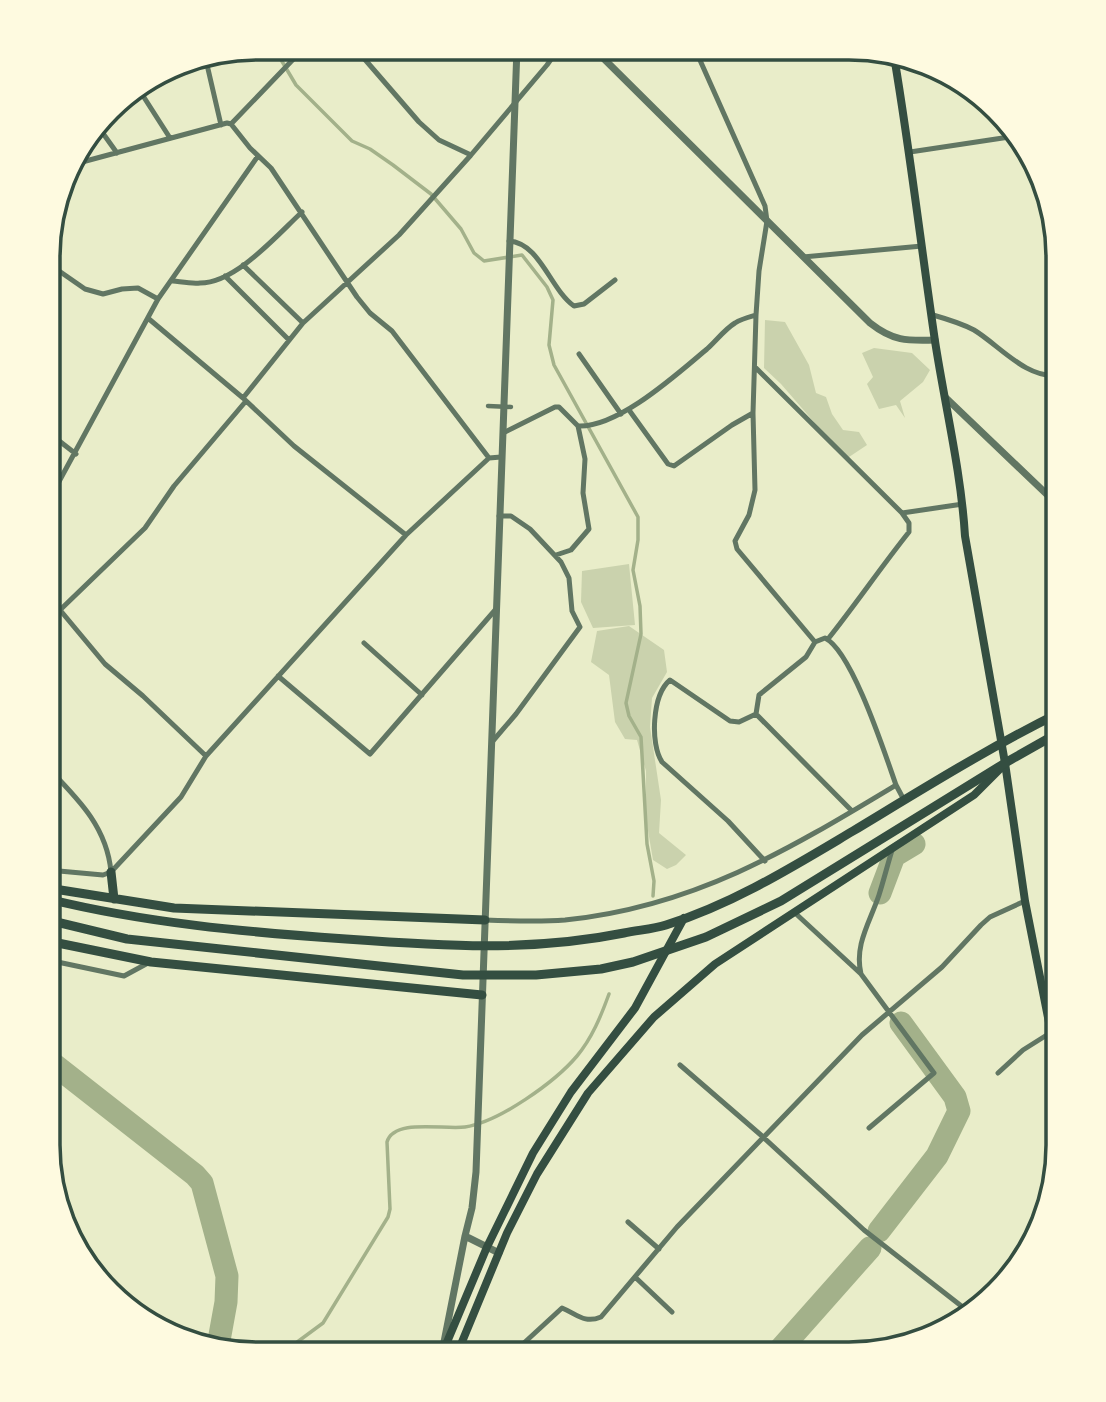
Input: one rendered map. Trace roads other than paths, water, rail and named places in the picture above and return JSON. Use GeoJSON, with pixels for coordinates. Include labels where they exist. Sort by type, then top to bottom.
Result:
{"type":"FeatureCollection","features":[{"type":"Feature","properties":{"kind":"highway"},"geometry":{"type":"LineString","coordinates":[[60,902],[156,922],[455,947],[503,947],[593,939],[665,925],[788,870],[1001,742],[1046,720]]}},
{"type":"Feature","properties":{"kind":"highway"},"geometry":{"type":"LineString","coordinates":[[60,923],[127,939],[463,975],[601,969],[632,962],[706,937],[781,901],[1046,740]]}},
{"type":"Feature","properties":{"kind":"highway"},"geometry":{"type":"LineString","coordinates":[[111,872],[114,899]]}},
{"type":"Feature","properties":{"kind":"highway"},"geometry":{"type":"LineString","coordinates":[[60,890],[174,908],[485,920]]}},
{"type":"Feature","properties":{"kind":"highway"},"geometry":{"type":"LineString","coordinates":[[60,943],[151,962],[482,995]]}},
{"type":"Feature","properties":{"kind":"main road"},"geometry":{"type":"LineString","coordinates":[[896,65],[935,340],[963,504],[965,536],[1005,763],[1025,901],[1046,1011]]}},
{"type":"Feature","properties":{"kind":"main road"},"geometry":{"type":"LineString","coordinates":[[462,1342],[499,1253],[537,1174],[588,1093],[654,1017],[715,964],[974,795],[1005,763]]}},
{"type":"Feature","properties":{"kind":"main road"},"geometry":{"type":"LineString","coordinates":[[447,1342],[487,1247],[533,1153],[571,1092],[635,1008],[684,918]]}},
{"type":"Feature","properties":{"kind":"street"},"geometry":{"type":"LineString","coordinates":[[84,162],[231,124],[293,59]]}},
{"type":"Feature","properties":{"kind":"street"},"geometry":{"type":"LineString","coordinates":[[365,59],[419,122],[439,140],[471,155]]}},
{"type":"Feature","properties":{"kind":"street"},"geometry":{"type":"LineString","coordinates":[[444,1342],[472,1208],[476,1172],[517,59]]}},
{"type":"Feature","properties":{"kind":"street"},"geometry":{"type":"LineString","coordinates":[[205,757],[143,696],[105,664],[60,610],[145,528],[174,486],[245,400],[303,323],[384,251],[471,155],[550,59]]}},
{"type":"Feature","properties":{"kind":"street"},"geometry":{"type":"LineString","coordinates":[[604,59],[870,323],[888,336],[900,340],[935,340]]}},
{"type":"Feature","properties":{"kind":"street"},"geometry":{"type":"LineString","coordinates":[[700,59],[765,206],[767,221],[759,271],[756,315],[753,413],[755,490],[749,515],[735,541],[737,549],[816,642]]}},
{"type":"Feature","properties":{"kind":"street"},"geometry":{"type":"LineString","coordinates":[[207,66],[221,125]]}},
{"type":"Feature","properties":{"kind":"street"},"geometry":{"type":"LineString","coordinates":[[143,96],[170,138]]}},
{"type":"Feature","properties":{"kind":"street"},"geometry":{"type":"LineString","coordinates":[[231,124],[271,168],[346,282],[370,313],[392,331],[489,458]]}},
{"type":"Feature","properties":{"kind":"street"},"geometry":{"type":"LineString","coordinates":[[103,134],[117,153]]}},
{"type":"Feature","properties":{"kind":"street"},"geometry":{"type":"LineString","coordinates":[[910,152],[1006,137]]}},
{"type":"Feature","properties":{"kind":"street"},"geometry":{"type":"LineString","coordinates":[[60,480],[158,299],[258,156]]}},
{"type":"Feature","properties":{"kind":"street"},"geometry":{"type":"LineString","coordinates":[[173,281],[203,284],[225,276],[243,265],[302,212]]}},
{"type":"Feature","properties":{"kind":"street"},"geometry":{"type":"LineString","coordinates":[[509,241],[519,242],[530,250],[563,296],[574,306],[584,304],[615,280]]}},
{"type":"Feature","properties":{"kind":"street"},"geometry":{"type":"LineString","coordinates":[[803,257],[923,246]]}},
{"type":"Feature","properties":{"kind":"street"},"geometry":{"type":"LineString","coordinates":[[243,265],[303,323]]}},
{"type":"Feature","properties":{"kind":"street"},"geometry":{"type":"LineString","coordinates":[[60,272],[85,289],[103,294],[138,288],[158,299]]}},
{"type":"Feature","properties":{"kind":"street"},"geometry":{"type":"LineString","coordinates":[[225,276],[289,340]]}},
{"type":"Feature","properties":{"kind":"street"},"geometry":{"type":"LineString","coordinates":[[578,426],[605,421],[629,410],[706,350],[735,323],[756,315]]}},
{"type":"Feature","properties":{"kind":"street"},"geometry":{"type":"LineString","coordinates":[[933,315],[972,329],[1032,370],[1046,375]]}},
{"type":"Feature","properties":{"kind":"street"},"geometry":{"type":"LineString","coordinates":[[149,319],[245,400],[294,446],[407,535]]}},
{"type":"Feature","properties":{"kind":"street"},"geometry":{"type":"LineString","coordinates":[[579,354],[621,414]]}},
{"type":"Feature","properties":{"kind":"street"},"geometry":{"type":"LineString","coordinates":[[756,368],[909,523],[909,532],[828,639]]}},
{"type":"Feature","properties":{"kind":"street"},"geometry":{"type":"LineString","coordinates":[[945,397],[1046,494]]}},
{"type":"Feature","properties":{"kind":"street"},"geometry":{"type":"LineString","coordinates":[[488,406],[511,407]]}},
{"type":"Feature","properties":{"kind":"street"},"geometry":{"type":"LineString","coordinates":[[503,433],[555,407],[559,407],[578,426],[585,459],[583,493],[589,529],[571,550],[556,555]]}},
{"type":"Feature","properties":{"kind":"street"},"geometry":{"type":"LineString","coordinates":[[629,410],[668,464],[674,466],[753,413]]}},
{"type":"Feature","properties":{"kind":"street"},"geometry":{"type":"LineString","coordinates":[[60,442],[76,454]]}},
{"type":"Feature","properties":{"kind":"street"},"geometry":{"type":"LineString","coordinates":[[60,871],[103,875],[111,872],[181,797],[205,757],[407,535],[489,458],[502,457]]}},
{"type":"Feature","properties":{"kind":"street"},"geometry":{"type":"LineString","coordinates":[[902,513],[963,504]]}},
{"type":"Feature","properties":{"kind":"street"},"geometry":{"type":"LineString","coordinates":[[492,742],[580,627],[572,611],[567,572],[556,555],[530,529],[511,516],[499,516]]}},
{"type":"Feature","properties":{"kind":"street"},"geometry":{"type":"LineString","coordinates":[[278,676],[370,754],[496,609]]}},
{"type":"Feature","properties":{"kind":"street"},"geometry":{"type":"LineString","coordinates":[[756,714],[760,695],[806,657],[816,642],[828,639],[835,644],[855,678],[904,800]]}},
{"type":"Feature","properties":{"kind":"street"},"geometry":{"type":"LineString","coordinates":[[365,643],[422,695]]}},
{"type":"Feature","properties":{"kind":"street"},"geometry":{"type":"LineString","coordinates":[[756,714],[738,722],[730,721],[670,680],[662,688],[654,720],[662,762],[728,821],[765,861]]}},
{"type":"Feature","properties":{"kind":"street"},"geometry":{"type":"LineString","coordinates":[[756,714],[852,811]]}},
{"type":"Feature","properties":{"kind":"street"},"geometry":{"type":"LineString","coordinates":[[60,780],[102,832],[110,854],[111,872]]}},
{"type":"Feature","properties":{"kind":"street"},"geometry":{"type":"LineString","coordinates":[[485,920],[564,920],[631,909],[690,893],[765,861],[896,785]]}},
{"type":"Feature","properties":{"kind":"street"},"geometry":{"type":"LineString","coordinates":[[861,974],[858,958],[862,938],[893,847]]}},
{"type":"Feature","properties":{"kind":"street"},"geometry":{"type":"LineString","coordinates":[[525,1342],[562,1308],[580,1319],[593,1320],[601,1317],[762,1136],[844,1052],[942,967],[981,925],[1025,901]]}},
{"type":"Feature","properties":{"kind":"street"},"geometry":{"type":"LineString","coordinates":[[793,911],[861,974],[934,1073],[869,1128]]}},
{"type":"Feature","properties":{"kind":"street"},"geometry":{"type":"LineString","coordinates":[[60,963],[124,976],[151,962]]}},
{"type":"Feature","properties":{"kind":"street"},"geometry":{"type":"LineString","coordinates":[[998,1073],[1023,1050],[1046,1036]]}},
{"type":"Feature","properties":{"kind":"street"},"geometry":{"type":"LineString","coordinates":[[680,1065],[864,1230],[962,1307]]}},
{"type":"Feature","properties":{"kind":"street"},"geometry":{"type":"LineString","coordinates":[[628,1222],[659,1249]]}},
{"type":"Feature","properties":{"kind":"street"},"geometry":{"type":"LineString","coordinates":[[465,1236],[499,1253]]}},
{"type":"Feature","properties":{"kind":"street"},"geometry":{"type":"LineString","coordinates":[[635,1277],[672,1312]]}},
{"type":"Feature","properties":{"kind":"waterway"},"geometry":{"type":"LineString","coordinates":[[281,59],[296,85],[352,141],[370,149],[431,194],[461,229],[474,253],[484,261],[522,255],[547,287],[553,300],[549,345],[554,365],[638,517],[638,540],[633,570],[640,606],[641,634],[626,703],[629,716],[641,737],[647,844],[654,881],[653,896]]}},
{"type":"Feature","properties":{"kind":"waterway"},"geometry":{"type":"LineString","coordinates":[[880,893],[894,856],[914,844]]}},
{"type":"Feature","properties":{"kind":"waterway"},"geometry":{"type":"LineString","coordinates":[[297,1342],[323,1323],[388,1217],[390,1209],[387,1142],[392,1135],[409,1127],[456,1128],[479,1124],[526,1099],[577,1056],[596,1026],[609,994]]}},
{"type":"Feature","properties":{"kind":"waterway"},"geometry":{"type":"LineString","coordinates":[[879,1231],[937,1156],[959,1111],[955,1097],[901,1023]]}},
{"type":"Feature","properties":{"kind":"waterway"},"geometry":{"type":"LineString","coordinates":[[60,1069],[202,1183],[227,1276],[226,1302],[219,1339]]}},
{"type":"Feature","properties":{"kind":"waterway"},"geometry":{"type":"LineString","coordinates":[[787,1342],[870,1248]]}}]}
